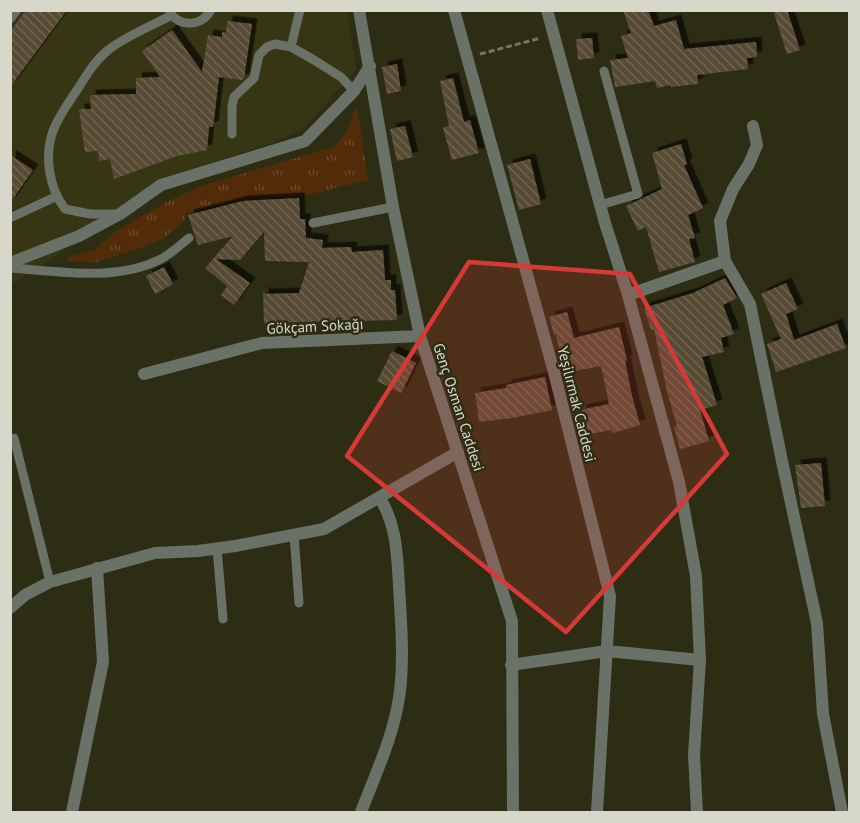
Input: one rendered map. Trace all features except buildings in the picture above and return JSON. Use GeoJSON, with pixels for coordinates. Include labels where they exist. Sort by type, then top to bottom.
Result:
{"type":"FeatureCollection","features":[{"type":"Feature","properties":{"kind":"street","name":"Genç Osman Caddesi"},"geometry":{"type":"LineString","coordinates":[[359,10],[393,207],[420,336],[512,621],[513,813]]}},
{"type":"Feature","properties":{"kind":"street","name":"Yeşilırmak Caddesi"},"geometry":{"type":"LineString","coordinates":[[454,10],[554,372],[610,596],[597,813]]}},
{"type":"Feature","properties":{"kind":"street"},"geometry":{"type":"LineString","coordinates":[[547,10],[679,482],[696,576],[700,660],[694,755],[697,813]]}},
{"type":"Feature","properties":{"kind":"street"},"geometry":{"type":"LineString","coordinates":[[10,263],[79,236],[120,214],[161,186],[305,141],[354,91],[370,66]]}},
{"type":"Feature","properties":{"kind":"street"},"geometry":{"type":"LineString","coordinates":[[753,126],[757,146],[733,189],[720,222],[725,261],[750,304],[817,623],[823,714],[842,813]]}},
{"type":"Feature","properties":{"kind":"street"},"geometry":{"type":"LineString","coordinates":[[628,295],[725,261]]}},
{"type":"Feature","properties":{"kind":"street","name":"Gökçam Sokağı"},"geometry":{"type":"LineString","coordinates":[[144,374],[262,343],[420,336]]}},
{"type":"Feature","properties":{"kind":"street"},"geometry":{"type":"LineString","coordinates":[[10,608],[25,596],[50,582],[155,553],[217,548],[324,529],[458,452]]}},
{"type":"Feature","properties":{"kind":"street"},"geometry":{"type":"LineString","coordinates":[[361,813],[387,746],[400,693],[403,644],[396,537],[387,509],[380,498]]}},
{"type":"Feature","properties":{"kind":"street"},"geometry":{"type":"LineString","coordinates":[[72,813],[103,662],[97,568]]}},
{"type":"Feature","properties":{"kind":"street"},"geometry":{"type":"LineString","coordinates":[[511,665],[607,651],[700,660]]}},
{"type":"Feature","properties":{"kind":"lane"},"geometry":{"type":"LineString","coordinates":[[10,19],[17,10]]}},
{"type":"Feature","properties":{"kind":"lane"},"geometry":{"type":"LineString","coordinates":[[120,214],[75,213],[64,209],[55,197],[49,151],[53,132],[61,114],[94,65],[108,49],[170,13],[186,24],[194,24],[201,21],[211,10]]}},
{"type":"Feature","properties":{"kind":"lane"},"geometry":{"type":"LineString","coordinates":[[291,47],[300,10]]}},
{"type":"Feature","properties":{"kind":"lane"},"geometry":{"type":"LineString","coordinates":[[232,134],[234,97],[254,78],[259,55],[274,44],[291,47],[341,77],[354,91]]}},
{"type":"Feature","properties":{"kind":"lane"},"geometry":{"type":"LineString","coordinates":[[600,206],[638,194],[604,72]]}},
{"type":"Feature","properties":{"kind":"lane"},"geometry":{"type":"LineString","coordinates":[[10,218],[55,197]]}},
{"type":"Feature","properties":{"kind":"lane"},"geometry":{"type":"LineString","coordinates":[[313,223],[393,207]]}},
{"type":"Feature","properties":{"kind":"lane"},"geometry":{"type":"LineString","coordinates":[[10,268],[114,273],[149,265],[162,259],[189,238]]}},
{"type":"Feature","properties":{"kind":"lane"},"geometry":{"type":"LineString","coordinates":[[14,438],[50,582]]}},
{"type":"Feature","properties":{"kind":"lane"},"geometry":{"type":"LineString","coordinates":[[294,534],[299,603]]}},
{"type":"Feature","properties":{"kind":"lane"},"geometry":{"type":"LineString","coordinates":[[217,548],[223,620]]}},
{"type":"Feature","properties":{"kind":"path"},"geometry":{"type":"LineString","coordinates":[[467,57],[554,34]]}},
{"type":"Feature","properties":{"kind":"highlighted area"},"geometry":{"type":"Polygon","coordinates":[[[469,262],[630,274],[727,454],[566,632],[347,456],[469,262]]]}},
{"type":"Feature","properties":{"kind":"shaded area"},"geometry":{"type":"Polygon","coordinates":[[[11,11],[347,11],[356,70],[303,129],[271,143],[152,183],[61,253],[11,284],[11,11]]]}},
{"type":"Feature","properties":{"kind":"green space"},"geometry":{"type":"Polygon","coordinates":[[[357,106],[368,180],[303,196],[245,198],[186,213],[184,221],[164,238],[144,247],[97,262],[67,262],[68,257],[94,250],[112,234],[138,218],[201,186],[333,147],[344,136],[357,106]]]}}]}
